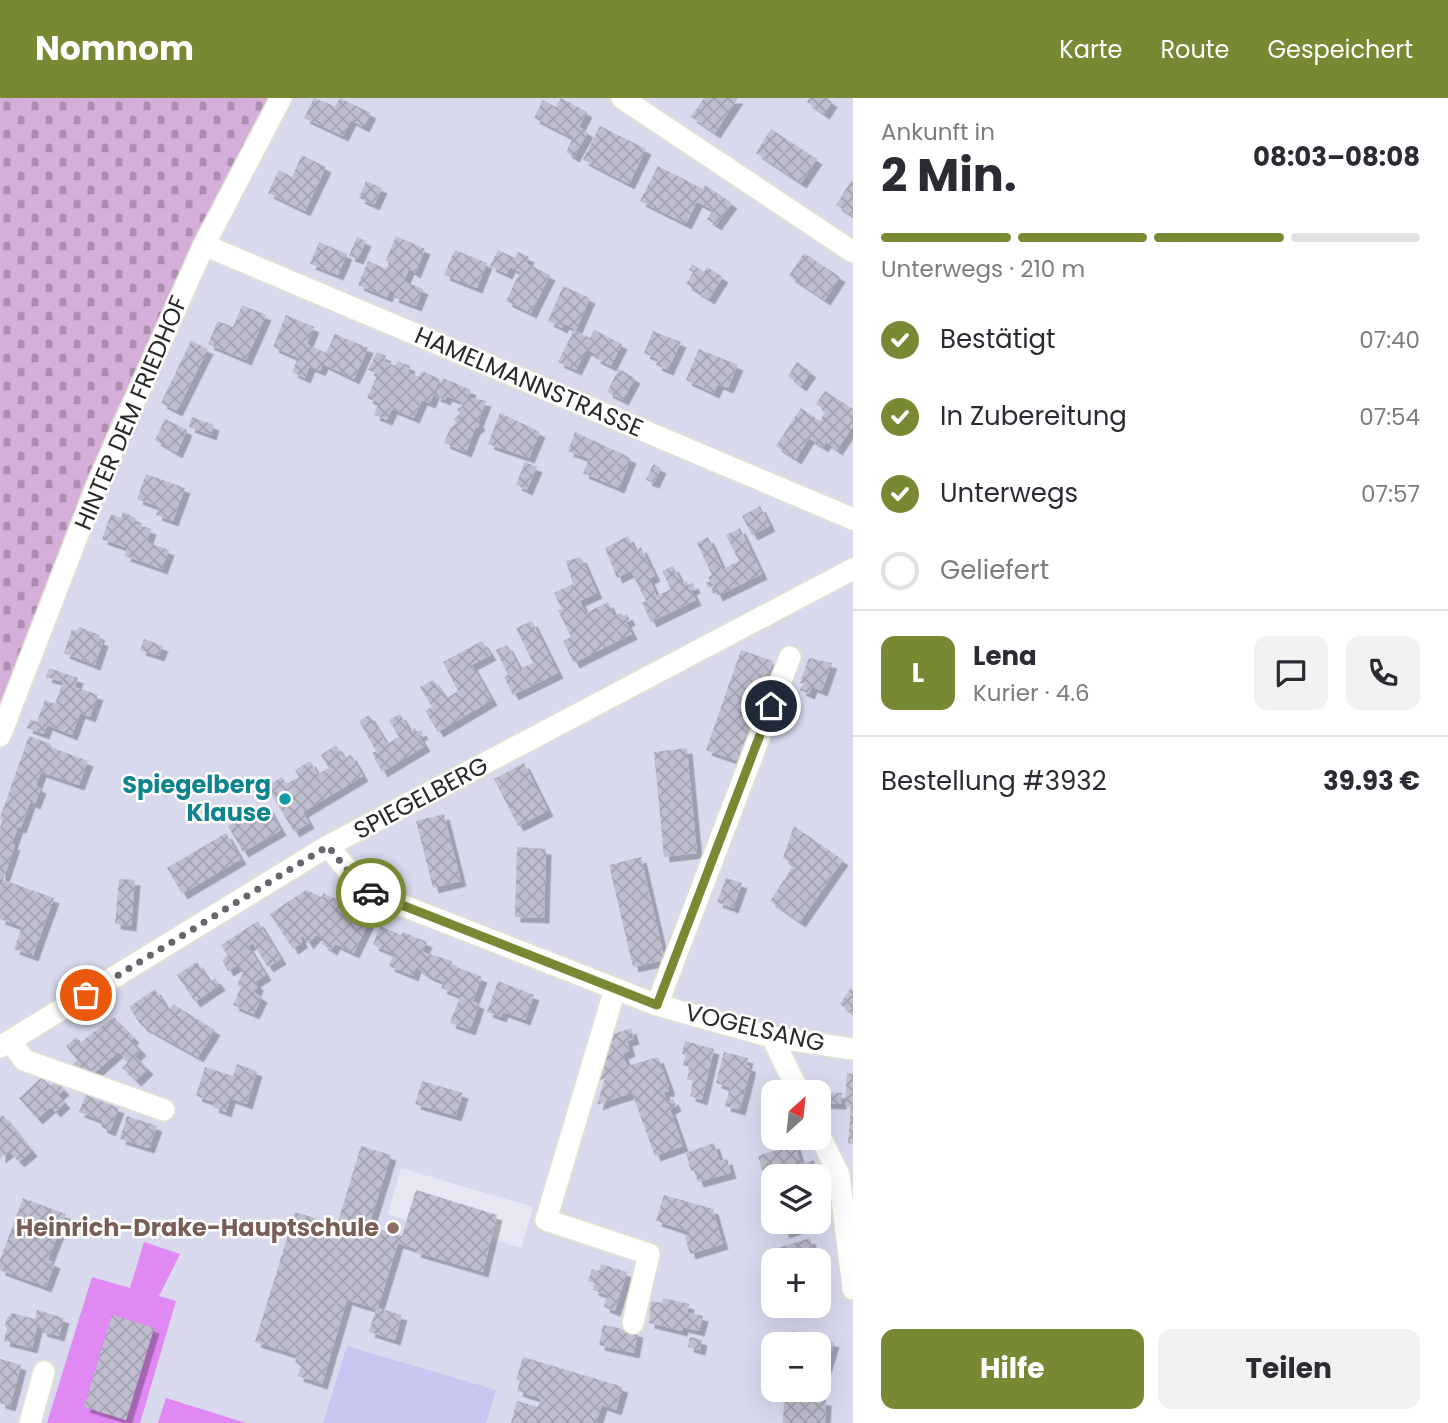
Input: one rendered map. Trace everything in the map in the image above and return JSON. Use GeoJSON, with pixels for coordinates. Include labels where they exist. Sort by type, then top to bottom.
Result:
{"type":"FeatureCollection","features":[{"type":"Feature","properties":{"kind":"street","name":"HINTER DEM FRIEDHOF"},"geometry":{"type":"LineString","coordinates":[[0,736],[97,485],[204,245],[281,98]]}},
{"type":"Feature","properties":{"kind":"street"},"geometry":{"type":"LineString","coordinates":[[622,98],[654,107],[853,252]]}},
{"type":"Feature","properties":{"kind":"street","name":"HAMELMANNSTRASSE"},"geometry":{"type":"LineString","coordinates":[[204,245],[853,519]]}},
{"type":"Feature","properties":{"kind":"street","name":"SPIEGELBERG"},"geometry":{"type":"LineString","coordinates":[[5,1044],[328,846],[853,569]]}},
{"type":"Feature","properties":{"kind":"street","name":"VOGELSANG"},"geometry":{"type":"LineString","coordinates":[[657,1005],[790,657]]}},
{"type":"Feature","properties":{"kind":"street","name":"VOGELSANG"},"geometry":{"type":"LineString","coordinates":[[328,846],[359,885],[373,894],[615,989],[657,1005],[772,1037],[853,1049]]}},
{"type":"Feature","properties":{"kind":"street"},"geometry":{"type":"LineString","coordinates":[[615,989],[546,1220],[649,1254],[633,1323]]}},
{"type":"Feature","properties":{"kind":"street"},"geometry":{"type":"LineString","coordinates":[[772,1037],[793,1080]]}},
{"type":"Feature","properties":{"kind":"street"},"geometry":{"type":"LineString","coordinates":[[5,1044],[24,1060],[164,1110]]}},
{"type":"Feature","properties":{"kind":"street"},"geometry":{"type":"LineString","coordinates":[[827,1150],[839,1175],[853,1289]]}},
{"type":"Feature","properties":{"kind":"street"},"geometry":{"type":"LineString","coordinates":[[30,1423],[44,1372]]}},
{"type":"Feature","properties":{"kind":"shaded area"},"geometry":{"type":"Polygon","coordinates":[[[401,1168],[533,1207],[521,1248],[491,1238],[497,1215],[416,1190],[406,1220],[388,1214],[401,1168]]]}},
{"type":"Feature","properties":{"kind":"shaded area"},"geometry":{"type":"Polygon","coordinates":[[[144,1242],[180,1254],[159,1296],[176,1301],[140,1423],[47,1423],[92,1277],[130,1288],[144,1242]]]}},
{"type":"Feature","properties":{"kind":"shaded area"},"geometry":{"type":"Polygon","coordinates":[[[347,1346],[496,1390],[486,1423],[323,1423],[347,1346]]]}},
{"type":"Feature","properties":{"kind":"shaded area"},"geometry":{"type":"Polygon","coordinates":[[[166,1398],[246,1423],[158,1423],[166,1398]]]}},
{"type":"Feature","properties":{"kind":"green space"},"geometry":{"type":"Polygon","coordinates":[[[0,98],[268,98],[112,420],[0,709],[0,98]]]}},
{"type":"Feature","properties":{"kind":"building"},"geometry":{"type":"Polygon","coordinates":[[[314,98],[335,106],[340,98],[371,113],[364,127],[351,120],[343,136],[304,118],[314,98]]]}},
{"type":"Feature","properties":{"kind":"building"},"geometry":{"type":"Polygon","coordinates":[[[561,98],[587,112],[579,127],[588,132],[574,157],[566,152],[573,138],[534,118],[543,100],[556,107],[561,98]]]}},
{"type":"Feature","properties":{"kind":"building"},"geometry":{"type":"Polygon","coordinates":[[[704,98],[738,98],[715,133],[691,117],[704,98]]]}},
{"type":"Feature","properties":{"kind":"building"},"geometry":{"type":"Polygon","coordinates":[[[809,98],[827,98],[832,102],[824,114],[807,102],[809,98]]]}},
{"type":"Feature","properties":{"kind":"building"},"geometry":{"type":"Polygon","coordinates":[[[600,126],[646,149],[629,184],[583,160],[600,126]]]}},
{"type":"Feature","properties":{"kind":"building"},"geometry":{"type":"Polygon","coordinates":[[[771,129],[817,159],[801,183],[756,153],[771,129]]]}},
{"type":"Feature","properties":{"kind":"building"},"geometry":{"type":"Polygon","coordinates":[[[302,155],[326,167],[305,211],[268,193],[279,170],[292,177],[302,155]]]}},
{"type":"Feature","properties":{"kind":"building"},"geometry":{"type":"Polygon","coordinates":[[[658,166],[703,189],[705,185],[732,203],[716,225],[707,219],[713,210],[697,202],[686,224],[640,201],[658,166]]]}},
{"type":"Feature","properties":{"kind":"building"},"geometry":{"type":"Polygon","coordinates":[[[366,181],[382,188],[374,205],[359,198],[366,181]]]}},
{"type":"Feature","properties":{"kind":"building"},"geometry":{"type":"Polygon","coordinates":[[[851,181],[853,182],[853,216],[836,205],[851,181]]]}},
{"type":"Feature","properties":{"kind":"building"},"geometry":{"type":"Polygon","coordinates":[[[396,236],[425,249],[415,273],[409,269],[404,281],[423,289],[416,306],[393,297],[395,292],[390,290],[387,297],[358,285],[368,261],[386,269],[389,262],[386,260],[396,236]]]}},
{"type":"Feature","properties":{"kind":"building"},"geometry":{"type":"Polygon","coordinates":[[[357,237],[366,241],[358,259],[349,256],[357,237]]]}},
{"type":"Feature","properties":{"kind":"building"},"geometry":{"type":"Polygon","coordinates":[[[319,242],[347,254],[338,275],[310,264],[319,242]]]}},
{"type":"Feature","properties":{"kind":"building"},"geometry":{"type":"Polygon","coordinates":[[[455,250],[487,263],[477,288],[444,275],[455,250]]]}},
{"type":"Feature","properties":{"kind":"building"},"geometry":{"type":"Polygon","coordinates":[[[498,250],[515,258],[518,252],[529,257],[526,263],[550,275],[531,313],[506,301],[520,272],[510,267],[507,274],[490,266],[498,250]]]}},
{"type":"Feature","properties":{"kind":"building"},"geometry":{"type":"Polygon","coordinates":[[[804,253],[840,277],[825,300],[789,276],[804,253]]]}},
{"type":"Feature","properties":{"kind":"building"},"geometry":{"type":"Polygon","coordinates":[[[692,264],[704,272],[707,267],[723,277],[709,299],[686,284],[693,272],[689,270],[692,264]]]}},
{"type":"Feature","properties":{"kind":"building"},"geometry":{"type":"Polygon","coordinates":[[[563,286],[590,298],[576,330],[564,324],[562,328],[548,321],[563,286]]]}},
{"type":"Feature","properties":{"kind":"building"},"geometry":{"type":"Polygon","coordinates":[[[242,305],[266,315],[246,360],[208,344],[218,321],[233,327],[242,305]]]}},
{"type":"Feature","properties":{"kind":"building"},"geometry":{"type":"Polygon","coordinates":[[[286,315],[314,327],[307,344],[326,353],[335,334],[368,348],[354,379],[323,364],[320,371],[310,366],[305,378],[292,372],[298,358],[273,347],[286,315]]]}},
{"type":"Feature","properties":{"kind":"building"},"geometry":{"type":"Polygon","coordinates":[[[574,330],[590,338],[594,330],[622,344],[611,366],[586,350],[576,370],[558,362],[574,330]]]}},
{"type":"Feature","properties":{"kind":"building"},"geometry":{"type":"Polygon","coordinates":[[[653,331],[681,342],[668,370],[656,365],[658,359],[644,353],[653,331]]]}},
{"type":"Feature","properties":{"kind":"building"},"geometry":{"type":"Polygon","coordinates":[[[191,341],[208,349],[177,411],[161,403],[191,341]]]}},
{"type":"Feature","properties":{"kind":"building"},"geometry":{"type":"Polygon","coordinates":[[[699,349],[738,365],[728,388],[718,384],[714,393],[686,380],[699,349]]]}},
{"type":"Feature","properties":{"kind":"building"},"geometry":{"type":"Polygon","coordinates":[[[377,352],[386,356],[384,361],[395,366],[398,361],[410,366],[408,372],[419,377],[422,371],[440,379],[430,403],[422,400],[414,418],[392,409],[387,420],[374,415],[379,403],[367,398],[378,374],[368,370],[377,352]]]}},
{"type":"Feature","properties":{"kind":"building"},"geometry":{"type":"Polygon","coordinates":[[[797,362],[811,372],[801,386],[788,376],[797,362]]]}},
{"type":"Feature","properties":{"kind":"building"},"geometry":{"type":"Polygon","coordinates":[[[619,369],[635,378],[623,400],[607,392],[619,369]]]}},
{"type":"Feature","properties":{"kind":"building"},"geometry":{"type":"Polygon","coordinates":[[[443,378],[471,390],[468,397],[486,401],[478,422],[480,425],[475,429],[466,452],[444,443],[450,428],[456,423],[454,418],[460,414],[457,409],[463,406],[460,401],[447,396],[445,400],[435,396],[443,378]]]}},
{"type":"Feature","properties":{"kind":"building"},"geometry":{"type":"Polygon","coordinates":[[[825,391],[853,409],[853,426],[837,450],[826,442],[823,447],[809,438],[796,459],[776,446],[801,408],[820,421],[826,411],[816,404],[825,391]]]}},
{"type":"Feature","properties":{"kind":"building"},"geometry":{"type":"Polygon","coordinates":[[[500,413],[540,432],[529,458],[488,444],[500,413]]]}},
{"type":"Feature","properties":{"kind":"building"},"geometry":{"type":"Polygon","coordinates":[[[192,417],[214,425],[211,435],[189,427],[192,417]]]}},
{"type":"Feature","properties":{"kind":"building"},"geometry":{"type":"Polygon","coordinates":[[[165,419],[187,430],[177,453],[155,440],[165,419]]]}},
{"type":"Feature","properties":{"kind":"building"},"geometry":{"type":"Polygon","coordinates":[[[575,432],[631,458],[619,488],[583,473],[589,459],[568,451],[575,432]]]}},
{"type":"Feature","properties":{"kind":"building"},"geometry":{"type":"Polygon","coordinates":[[[525,462],[537,467],[527,490],[516,485],[525,462]]]}},
{"type":"Feature","properties":{"kind":"building"},"geometry":{"type":"Polygon","coordinates":[[[653,464],[661,468],[654,483],[646,480],[653,464]]]}},
{"type":"Feature","properties":{"kind":"building"},"geometry":{"type":"Polygon","coordinates":[[[146,474],[185,488],[173,521],[156,515],[159,507],[137,499],[146,474]]]}},
{"type":"Feature","properties":{"kind":"building"},"geometry":{"type":"Polygon","coordinates":[[[760,506],[770,526],[752,535],[742,516],[760,506]]]}},
{"type":"Feature","properties":{"kind":"building"},"geometry":{"type":"Polygon","coordinates":[[[123,512],[136,518],[134,523],[151,529],[147,542],[169,550],[162,569],[125,556],[127,548],[102,539],[111,514],[121,518],[123,512]]]}},
{"type":"Feature","properties":{"kind":"building"},"geometry":{"type":"Polygon","coordinates":[[[740,528],[762,574],[717,596],[713,586],[708,588],[706,583],[712,575],[697,543],[708,537],[723,569],[739,561],[726,535],[740,528]]]}},
{"type":"Feature","properties":{"kind":"building"},"geometry":{"type":"Polygon","coordinates":[[[628,536],[635,551],[641,547],[655,576],[649,579],[657,596],[671,589],[662,571],[673,566],[682,583],[693,583],[695,588],[691,590],[696,600],[651,622],[642,603],[646,601],[631,571],[617,578],[605,548],[628,536]]]}},
{"type":"Feature","properties":{"kind":"building"},"geometry":{"type":"Polygon","coordinates":[[[581,557],[597,593],[580,601],[586,613],[608,602],[614,616],[627,614],[630,620],[626,622],[632,634],[574,663],[563,641],[571,637],[558,610],[562,609],[554,593],[573,584],[566,561],[581,557]]]}},
{"type":"Feature","properties":{"kind":"building"},"geometry":{"type":"Polygon","coordinates":[[[532,621],[558,673],[513,695],[504,677],[508,675],[496,650],[507,645],[520,669],[533,663],[516,628],[532,621]]]}},
{"type":"Feature","properties":{"kind":"building"},"geometry":{"type":"Polygon","coordinates":[[[79,627],[100,635],[98,639],[103,641],[95,665],[64,653],[72,629],[77,631],[79,627]]]}},
{"type":"Feature","properties":{"kind":"building"},"geometry":{"type":"Polygon","coordinates":[[[144,639],[163,646],[159,656],[140,650],[144,639]]]}},
{"type":"Feature","properties":{"kind":"building"},"geometry":{"type":"Polygon","coordinates":[[[482,641],[491,655],[472,665],[492,700],[438,732],[425,711],[432,707],[420,687],[433,680],[447,698],[458,691],[443,662],[482,641]]]}},
{"type":"Feature","properties":{"kind":"building"},"geometry":{"type":"Polygon","coordinates":[[[741,650],[773,661],[738,761],[706,750],[741,650]]]}},
{"type":"Feature","properties":{"kind":"building"},"geometry":{"type":"Polygon","coordinates":[[[809,658],[832,663],[822,691],[812,687],[809,694],[800,690],[803,684],[800,683],[809,658]]]}},
{"type":"Feature","properties":{"kind":"building"},"geometry":{"type":"Polygon","coordinates":[[[49,668],[78,678],[75,687],[98,695],[90,717],[80,713],[72,735],[47,725],[44,734],[27,728],[30,719],[37,722],[45,700],[55,704],[63,682],[46,677],[49,668]]]}},
{"type":"Feature","properties":{"kind":"building"},"geometry":{"type":"Polygon","coordinates":[[[400,714],[410,731],[415,728],[417,732],[421,730],[423,734],[419,736],[425,746],[382,772],[372,753],[376,751],[359,721],[369,715],[387,744],[399,737],[389,720],[400,714]]]}},
{"type":"Feature","properties":{"kind":"building"},"geometry":{"type":"Polygon","coordinates":[[[29,736],[88,761],[79,785],[41,772],[36,786],[41,788],[35,804],[30,802],[12,844],[15,845],[3,880],[54,898],[33,956],[14,949],[22,927],[0,919],[0,818],[29,736]]]}},
{"type":"Feature","properties":{"kind":"building"},"geometry":{"type":"Polygon","coordinates":[[[336,745],[344,758],[351,755],[363,776],[303,812],[309,823],[294,832],[267,786],[282,777],[286,784],[299,777],[295,770],[310,761],[318,774],[329,768],[321,755],[336,745]]]}},
{"type":"Feature","properties":{"kind":"building"},"geometry":{"type":"Polygon","coordinates":[[[687,748],[697,853],[664,857],[654,752],[687,748]]]}},
{"type":"Feature","properties":{"kind":"building"},"geometry":{"type":"Polygon","coordinates":[[[524,763],[548,811],[518,826],[494,779],[524,763]]]}},
{"type":"Feature","properties":{"kind":"building"},"geometry":{"type":"Polygon","coordinates":[[[266,804],[281,830],[243,852],[228,826],[266,804]]]}},
{"type":"Feature","properties":{"kind":"building"},"geometry":{"type":"Polygon","coordinates":[[[444,814],[461,881],[433,888],[416,821],[444,814]]]}},
{"type":"Feature","properties":{"kind":"building"},"geometry":{"type":"Polygon","coordinates":[[[794,826],[843,860],[800,922],[770,901],[794,865],[783,858],[794,826]]]}},
{"type":"Feature","properties":{"kind":"building"},"geometry":{"type":"Polygon","coordinates":[[[226,833],[241,859],[182,894],[167,868],[226,833]]]}},
{"type":"Feature","properties":{"kind":"building"},"geometry":{"type":"Polygon","coordinates":[[[517,847],[546,849],[544,918],[515,917],[517,847]]]}},
{"type":"Feature","properties":{"kind":"building"},"geometry":{"type":"Polygon","coordinates":[[[641,857],[665,960],[633,967],[609,865],[641,857]]]}},
{"type":"Feature","properties":{"kind":"building"},"geometry":{"type":"Polygon","coordinates":[[[726,878],[742,883],[733,908],[717,902],[726,878]]]}},
{"type":"Feature","properties":{"kind":"building"},"geometry":{"type":"Polygon","coordinates":[[[119,879],[135,880],[131,926],[115,924],[119,879]]]}},
{"type":"Feature","properties":{"kind":"building"},"geometry":{"type":"Polygon","coordinates":[[[306,890],[322,897],[323,893],[347,904],[345,908],[370,919],[354,953],[335,944],[332,950],[322,944],[324,939],[316,935],[308,944],[303,936],[300,938],[303,942],[293,949],[270,914],[306,890]]]}},
{"type":"Feature","properties":{"kind":"building"},"geometry":{"type":"Polygon","coordinates":[[[258,921],[281,959],[268,967],[253,943],[248,946],[266,975],[255,982],[258,985],[255,993],[262,997],[254,1014],[233,1005],[241,987],[237,985],[243,973],[238,965],[228,971],[222,960],[228,956],[221,945],[258,921]]]}},
{"type":"Feature","properties":{"kind":"building"},"geometry":{"type":"Polygon","coordinates":[[[380,926],[427,942],[423,952],[452,961],[451,965],[482,977],[473,1001],[479,1004],[470,1030],[450,1023],[460,996],[441,988],[444,982],[416,967],[413,976],[389,966],[394,954],[373,945],[380,926]]]}},
{"type":"Feature","properties":{"kind":"building"},"geometry":{"type":"Polygon","coordinates":[[[197,962],[210,982],[215,978],[220,985],[195,1002],[177,975],[197,962]]]}},
{"type":"Feature","properties":{"kind":"building"},"geometry":{"type":"Polygon","coordinates":[[[498,981],[534,995],[525,1020],[503,1012],[501,1017],[487,1012],[498,981]]]}},
{"type":"Feature","properties":{"kind":"building"},"geometry":{"type":"Polygon","coordinates":[[[155,989],[167,1008],[170,1009],[173,1004],[215,1030],[198,1057],[141,1025],[129,1007],[155,989]]]}},
{"type":"Feature","properties":{"kind":"building"},"geometry":{"type":"Polygon","coordinates":[[[850,989],[853,990],[853,1014],[840,1004],[850,989]]]}},
{"type":"Feature","properties":{"kind":"building"},"geometry":{"type":"Polygon","coordinates":[[[114,1017],[134,1038],[131,1040],[141,1050],[135,1056],[148,1069],[136,1081],[122,1068],[128,1062],[118,1052],[91,1076],[84,1068],[79,1071],[73,1064],[77,1060],[66,1046],[76,1037],[81,1042],[114,1017]]]}},
{"type":"Feature","properties":{"kind":"building"},"geometry":{"type":"Polygon","coordinates":[[[631,1028],[634,1039],[627,1041],[630,1051],[623,1054],[627,1066],[658,1057],[669,1087],[669,1091],[664,1092],[667,1102],[673,1099],[676,1106],[670,1109],[683,1146],[655,1156],[632,1093],[597,1105],[605,1078],[598,1081],[611,1035],[631,1028]]]}},
{"type":"Feature","properties":{"kind":"building"},"geometry":{"type":"Polygon","coordinates":[[[685,1041],[714,1049],[702,1100],[690,1096],[693,1081],[687,1079],[690,1067],[683,1065],[686,1055],[682,1054],[685,1041]]]}},
{"type":"Feature","properties":{"kind":"building"},"geometry":{"type":"Polygon","coordinates":[[[724,1052],[748,1058],[746,1065],[750,1066],[750,1071],[740,1110],[725,1106],[730,1087],[716,1083],[724,1052]]]}},
{"type":"Feature","properties":{"kind":"building"},"geometry":{"type":"Polygon","coordinates":[[[237,1064],[257,1071],[247,1104],[230,1098],[226,1112],[213,1107],[214,1102],[196,1096],[205,1067],[233,1076],[237,1064]]]}},
{"type":"Feature","properties":{"kind":"building"},"geometry":{"type":"Polygon","coordinates":[[[847,1073],[853,1074],[853,1144],[848,1143],[851,1107],[845,1106],[847,1073]]]}},
{"type":"Feature","properties":{"kind":"building"},"geometry":{"type":"Polygon","coordinates":[[[42,1077],[50,1086],[56,1081],[64,1090],[58,1095],[65,1103],[55,1112],[51,1107],[37,1119],[19,1098],[42,1077]]]}},
{"type":"Feature","properties":{"kind":"building"},"geometry":{"type":"Polygon","coordinates":[[[422,1081],[463,1093],[456,1116],[415,1104],[422,1081]]]}},
{"type":"Feature","properties":{"kind":"building"},"geometry":{"type":"Polygon","coordinates":[[[831,1093],[842,1093],[841,1104],[831,1104],[831,1093]]]}},
{"type":"Feature","properties":{"kind":"building"},"geometry":{"type":"Polygon","coordinates":[[[86,1095],[119,1108],[110,1131],[101,1127],[103,1121],[79,1112],[86,1095]]]}},
{"type":"Feature","properties":{"kind":"building"},"geometry":{"type":"Polygon","coordinates":[[[3,1115],[32,1151],[19,1162],[9,1151],[0,1158],[0,1117],[3,1115]]]}},
{"type":"Feature","properties":{"kind":"building"},"geometry":{"type":"Polygon","coordinates":[[[127,1116],[157,1126],[149,1148],[120,1139],[127,1116]]]}},
{"type":"Feature","properties":{"kind":"building"},"geometry":{"type":"Polygon","coordinates":[[[714,1143],[720,1161],[727,1159],[731,1173],[698,1182],[694,1170],[691,1171],[686,1153],[714,1143]]]}},
{"type":"Feature","properties":{"kind":"building","name":"Heinrich-Drake-Hauptschule"},"geometry":{"type":"Polygon","coordinates":[[[361,1146],[391,1155],[369,1226],[402,1236],[416,1190],[497,1215],[483,1272],[415,1252],[416,1249],[398,1243],[378,1308],[402,1315],[395,1340],[369,1332],[376,1309],[347,1300],[322,1384],[298,1376],[301,1366],[295,1363],[297,1355],[255,1342],[295,1212],[337,1225],[361,1146]]]}},
{"type":"Feature","properties":{"kind":"building"},"geometry":{"type":"Polygon","coordinates":[[[776,1150],[797,1150],[801,1164],[761,1166],[758,1156],[776,1150]]]}},
{"type":"Feature","properties":{"kind":"building"},"geometry":{"type":"Polygon","coordinates":[[[664,1195],[713,1209],[723,1244],[690,1254],[685,1236],[690,1234],[689,1232],[656,1221],[664,1195]]]}},
{"type":"Feature","properties":{"kind":"building"},"geometry":{"type":"Polygon","coordinates":[[[23,1198],[66,1214],[48,1260],[55,1263],[46,1287],[0,1270],[0,1260],[23,1198]]]}},
{"type":"Feature","properties":{"kind":"building"},"geometry":{"type":"Polygon","coordinates":[[[810,1238],[812,1248],[778,1248],[810,1238]]]}},
{"type":"Feature","properties":{"kind":"building"},"geometry":{"type":"Polygon","coordinates":[[[601,1264],[627,1272],[615,1311],[604,1307],[607,1295],[593,1290],[595,1283],[588,1281],[592,1269],[599,1271],[601,1264]]]}},
{"type":"Feature","properties":{"kind":"building"},"geometry":{"type":"Polygon","coordinates":[[[663,1298],[689,1304],[687,1312],[703,1316],[699,1331],[683,1327],[682,1331],[649,1323],[651,1301],[662,1303],[663,1298]]]}},
{"type":"Feature","properties":{"kind":"building"},"geometry":{"type":"Polygon","coordinates":[[[37,1310],[64,1318],[59,1336],[41,1331],[42,1328],[37,1327],[32,1348],[4,1341],[7,1318],[12,1313],[35,1319],[37,1310]]]}},
{"type":"Feature","properties":{"kind":"building"},"geometry":{"type":"Polygon","coordinates":[[[112,1315],[154,1328],[126,1420],[84,1407],[112,1315]]]}},
{"type":"Feature","properties":{"kind":"building"},"geometry":{"type":"Polygon","coordinates":[[[603,1325],[638,1332],[634,1353],[599,1345],[603,1325]]]}},
{"type":"Feature","properties":{"kind":"building"},"geometry":{"type":"Polygon","coordinates":[[[690,1337],[702,1340],[700,1350],[688,1347],[690,1337]]]}},
{"type":"Feature","properties":{"kind":"building"},"geometry":{"type":"Polygon","coordinates":[[[523,1357],[623,1387],[616,1410],[602,1405],[596,1423],[511,1423],[517,1401],[538,1407],[541,1399],[517,1391],[520,1381],[516,1380],[523,1357]]]}},
{"type":"Feature","properties":{"kind":"building"},"geometry":{"type":"Polygon","coordinates":[[[0,1359],[21,1365],[10,1406],[0,1403],[0,1359]]]}},
{"type":"Feature","properties":{"kind":"building"},"geometry":{"type":"Polygon","coordinates":[[[784,1402],[826,1402],[825,1423],[783,1423],[784,1402]]]}},
{"type":"Feature","properties":{"kind":"way so far"},"geometry":{"type":"LineString","coordinates":[[86,995],[328,846],[359,885],[371,893]]}},
{"type":"Feature","properties":{"kind":"place","name":"Spiegelberg Klause"},"geometry":{"type":"Point","coordinates":[285,799]}},
{"type":"Feature","properties":{"kind":"place","name":"Heinrich-Drake-Hauptschule"},"geometry":{"type":"Point","coordinates":[393,1228]}},
{"type":"Feature","properties":{"kind":"route"},"geometry":{"type":"LineString","coordinates":[[371,893],[657,1005],[771,706]]}}]}
